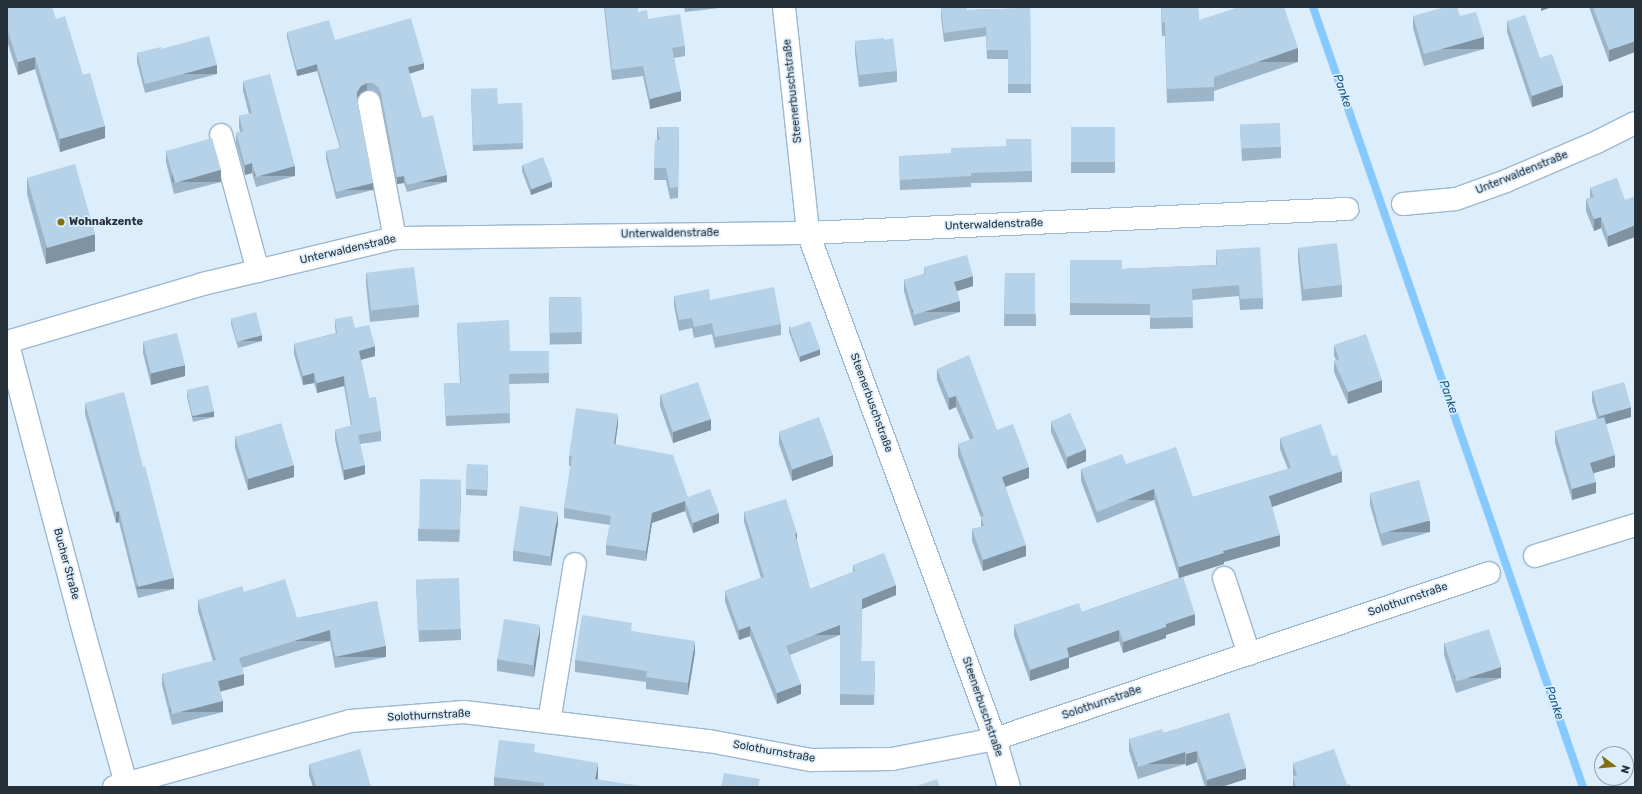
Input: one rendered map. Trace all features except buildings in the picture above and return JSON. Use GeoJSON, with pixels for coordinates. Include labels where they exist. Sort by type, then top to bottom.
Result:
{"type":"FeatureCollection","features":[{"type":"Feature","properties":{"kind":"street","name":"Steenerbuschstraße"},"geometry":{"type":"LineString","coordinates":[[784,7],[808,233],[995,739],[1009,787]]}},
{"type":"Feature","properties":{"kind":"street"},"geometry":{"type":"LineString","coordinates":[[369,102],[395,238]]}},
{"type":"Feature","properties":{"kind":"street","name":"Unterwaldenstraße"},"geometry":{"type":"LineString","coordinates":[[1403,204],[1456,199],[1513,178],[1597,142],[1635,123]]}},
{"type":"Feature","properties":{"kind":"street"},"geometry":{"type":"LineString","coordinates":[[221,135],[258,271]]}},
{"type":"Feature","properties":{"kind":"street","name":"Unterwaldenstraße"},"geometry":{"type":"LineString","coordinates":[[7,342],[203,284],[395,238],[808,233],[1347,209]]}},
{"type":"Feature","properties":{"kind":"street","name":"Bucher Straße"},"geometry":{"type":"LineString","coordinates":[[7,342],[80,618],[122,786]]}},
{"type":"Feature","properties":{"kind":"street"},"geometry":{"type":"LineString","coordinates":[[1535,556],[1635,525]]}},
{"type":"Feature","properties":{"kind":"street"},"geometry":{"type":"LineString","coordinates":[[549,722],[575,564]]}},
{"type":"Feature","properties":{"kind":"street","name":"Solothurnstraße"},"geometry":{"type":"LineString","coordinates":[[122,786],[350,721],[464,712],[709,741],[811,760],[892,759],[995,739],[1489,573]]}},
{"type":"Feature","properties":{"kind":"street"},"geometry":{"type":"LineString","coordinates":[[1224,578],[1249,654]]}},
{"type":"Feature","properties":{"kind":"waterway","name":"Panke"},"geometry":{"type":"LineString","coordinates":[[1313,7],[1583,787]]}},
{"type":"Feature","properties":{"kind":"place","name":"Wohnakzente"},"geometry":{"type":"Point","coordinates":[61,222]}}]}
